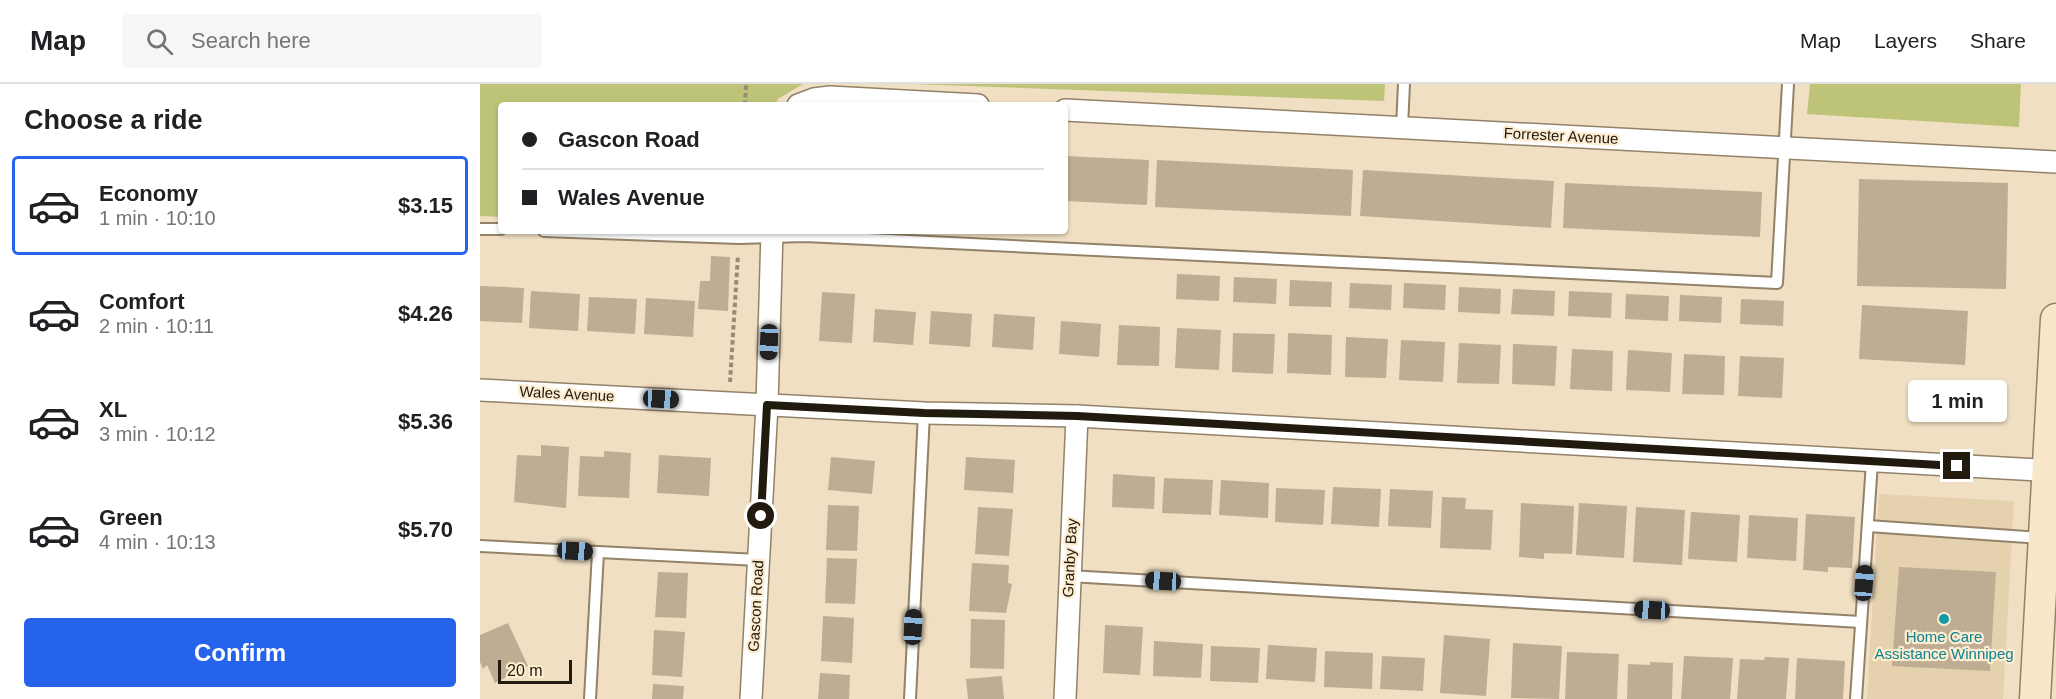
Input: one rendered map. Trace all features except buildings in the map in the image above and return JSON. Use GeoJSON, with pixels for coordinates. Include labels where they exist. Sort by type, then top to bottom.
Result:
{"type":"FeatureCollection","features":[{"type":"Feature","properties":{"kind":"main road"},"geometry":{"type":"LineString","coordinates":[[2035,699],[2044,538],[2052,471],[2056,319]]}},
{"type":"Feature","properties":{"kind":"street"},"geometry":{"type":"LineString","coordinates":[[806,102],[830,97],[922,102]]}},
{"type":"Feature","properties":{"kind":"street","name":"Forrester Avenue"},"geometry":{"type":"LineString","coordinates":[[1068,110],[2056,162]]}},
{"type":"Feature","properties":{"kind":"street"},"geometry":{"type":"LineString","coordinates":[[767,405],[772,234]]}},
{"type":"Feature","properties":{"kind":"street","name":"Wales Avenue"},"geometry":{"type":"LineString","coordinates":[[480,390],[924,413],[1077,416],[2052,471]]}},
{"type":"Feature","properties":{"kind":"street","name":"Gascon Road"},"geometry":{"type":"LineString","coordinates":[[751,699],[767,405]]}},
{"type":"Feature","properties":{"kind":"street","name":"Granby Bay"},"geometry":{"type":"LineString","coordinates":[[1065,699],[1077,416]]}},
{"type":"Feature","properties":{"kind":"lane"},"geometry":{"type":"LineString","coordinates":[[1402,128],[1404,84]]}},
{"type":"Feature","properties":{"kind":"lane"},"geometry":{"type":"LineString","coordinates":[[772,234],[1777,283],[1788,84]]}},
{"type":"Feature","properties":{"kind":"lane"},"geometry":{"type":"LineString","coordinates":[[480,229],[498,230]]}},
{"type":"Feature","properties":{"kind":"lane"},"geometry":{"type":"LineString","coordinates":[[910,699],[924,413]]}},
{"type":"Feature","properties":{"kind":"lane"},"geometry":{"type":"LineString","coordinates":[[1856,699],[1872,462]]}},
{"type":"Feature","properties":{"kind":"lane"},"geometry":{"type":"LineString","coordinates":[[1868,526],[2044,538]]}},
{"type":"Feature","properties":{"kind":"lane"},"geometry":{"type":"LineString","coordinates":[[480,546],[759,560]]}},
{"type":"Feature","properties":{"kind":"lane"},"geometry":{"type":"LineString","coordinates":[[590,699],[598,552]]}},
{"type":"Feature","properties":{"kind":"lane"},"geometry":{"type":"LineString","coordinates":[[1070,576],[1861,622]]}},
{"type":"Feature","properties":{"kind":"path"},"geometry":{"type":"LineString","coordinates":[[745,102],[746,84]]}},
{"type":"Feature","properties":{"kind":"path"},"geometry":{"type":"LineString","coordinates":[[730,383],[738,245]]}},
{"type":"Feature","properties":{"kind":"shaded area"},"geometry":{"type":"Polygon","coordinates":[[[1879,494],[2014,501],[2003,699],[1867,699],[1879,494]]]}},
{"type":"Feature","properties":{"kind":"green space"},"geometry":{"type":"Polygon","coordinates":[[[480,84],[803,84],[776,102],[498,102],[498,217],[480,216],[480,84]]]}},
{"type":"Feature","properties":{"kind":"green space"},"geometry":{"type":"Polygon","coordinates":[[[911,84],[1385,84],[1384,101],[911,84]]]}},
{"type":"Feature","properties":{"kind":"green space"},"geometry":{"type":"Polygon","coordinates":[[[1810,84],[2021,84],[2019,127],[1807,114],[1810,84]]]}},
{"type":"Feature","properties":{"kind":"place","name":"Home Care Assistance Winnipeg"},"geometry":{"type":"Point","coordinates":[1944,619]}},
{"type":"Feature","properties":{"kind":"route"},"geometry":{"type":"LineString","coordinates":[[761,516],[767,405],[924,413],[1077,416],[1957,466]]}}]}
